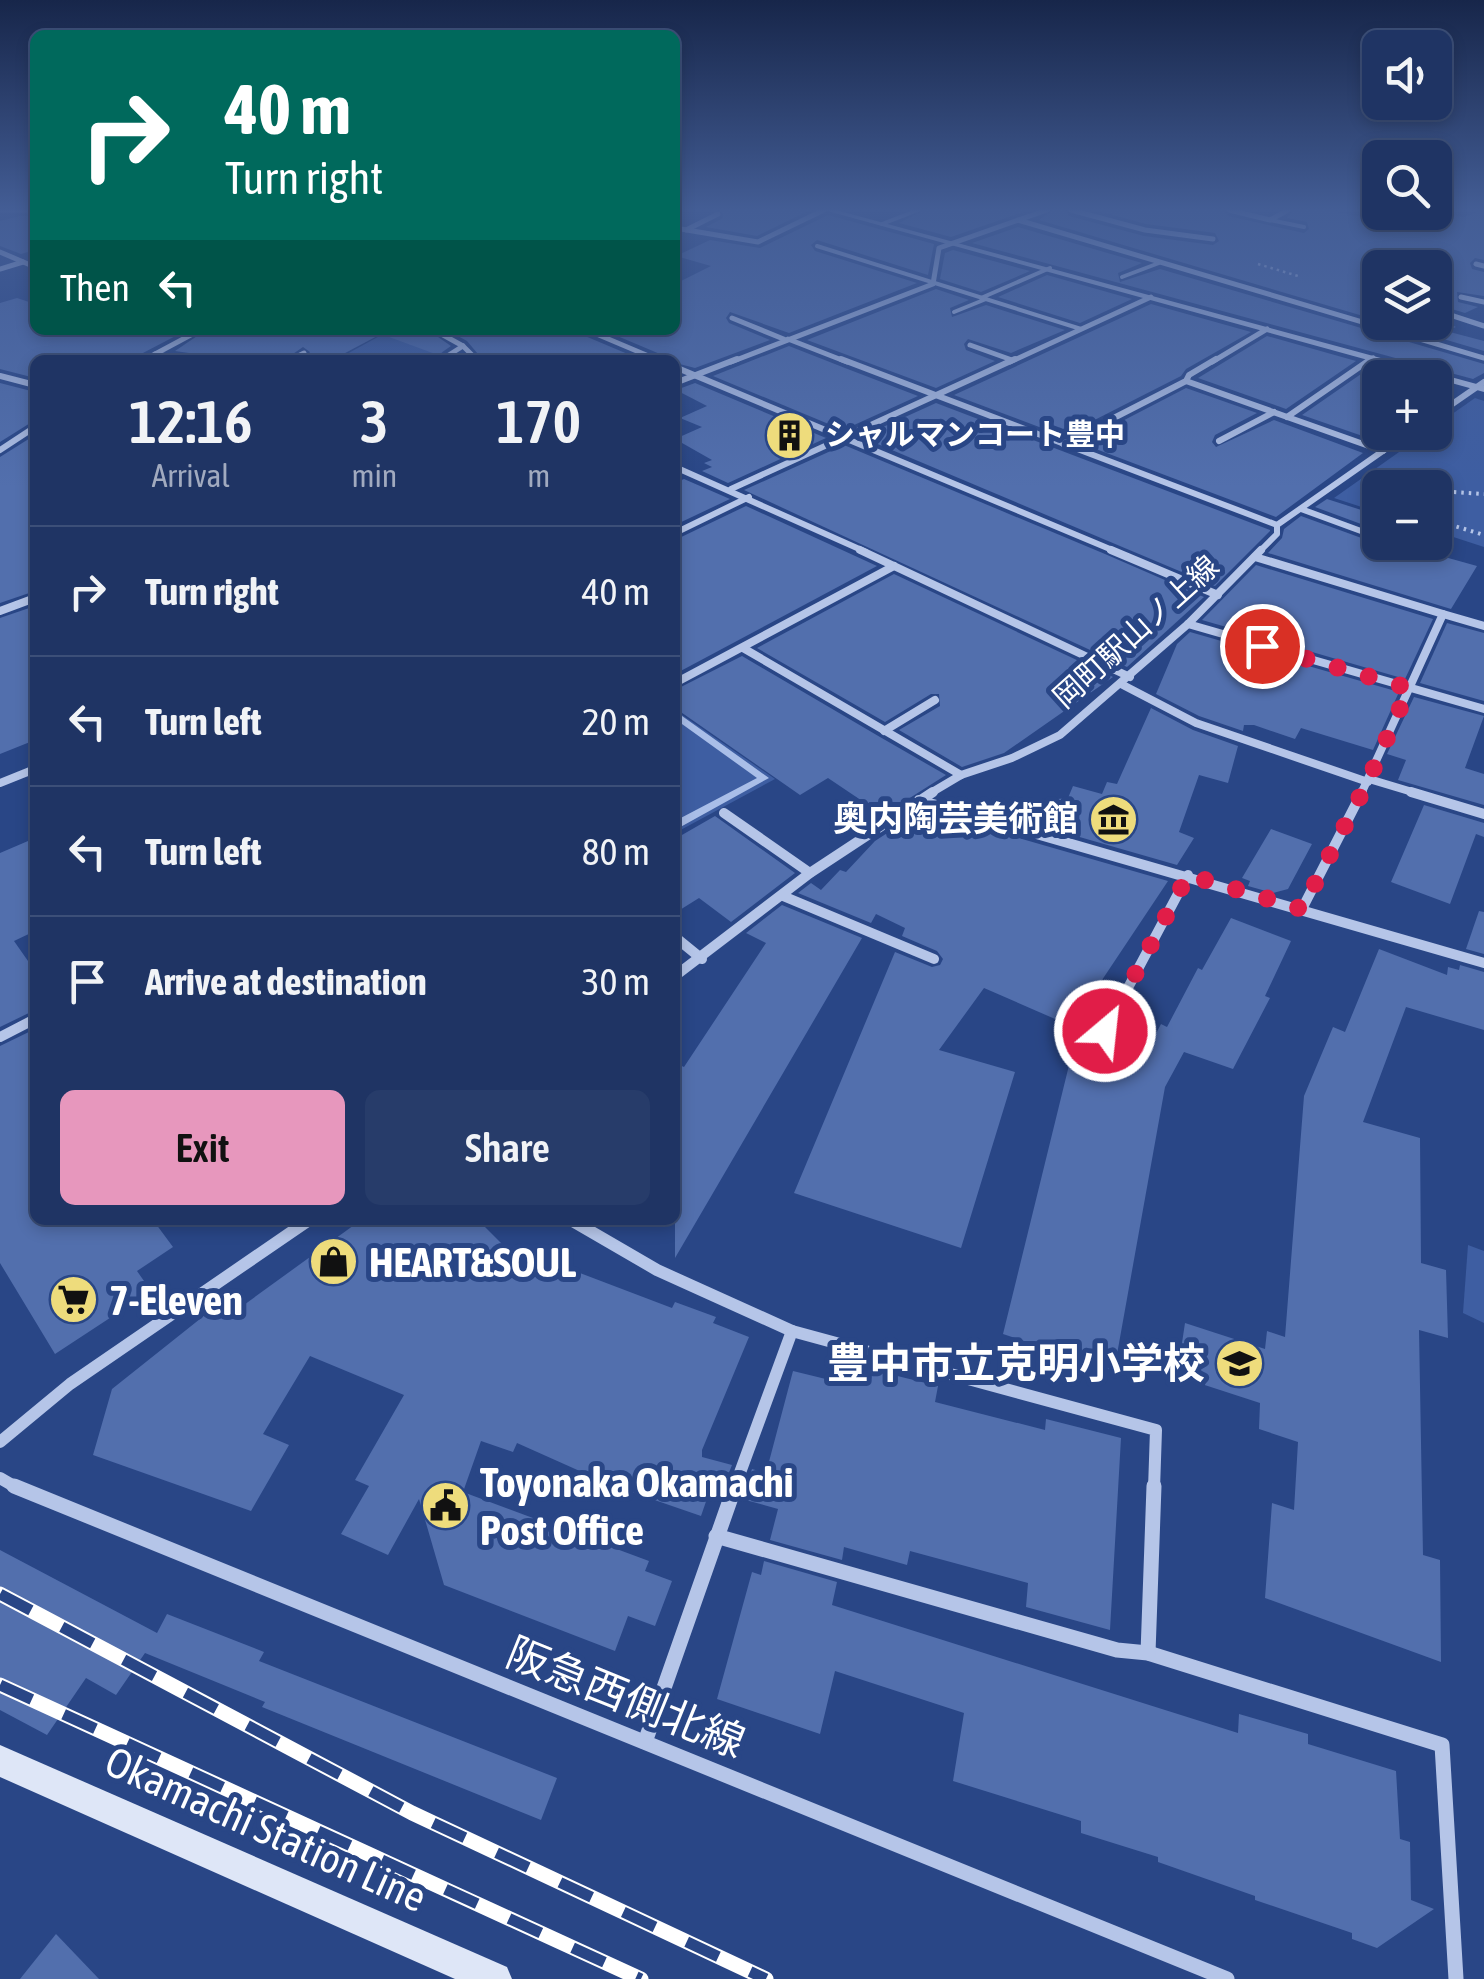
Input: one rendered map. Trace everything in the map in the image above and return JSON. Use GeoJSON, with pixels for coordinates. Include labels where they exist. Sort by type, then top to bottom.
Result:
{"type":"FeatureCollection","features":[{"type":"Feature","properties":{"kind":"main road","name":"Okamachi Station Line"},"geometry":{"type":"LineString","coordinates":[[0,1762],[496,1979]]}},
{"type":"Feature","properties":{"kind":"street"},"geometry":{"type":"LineString","coordinates":[[680,381],[881,302]]}},
{"type":"Feature","properties":{"kind":"street"},"geometry":{"type":"LineString","coordinates":[[731,489],[1139,302]]}},
{"type":"Feature","properties":{"kind":"street"},"geometry":{"type":"LineString","coordinates":[[1171,302],[1482,386]]}},
{"type":"Feature","properties":{"kind":"street"},"geometry":{"type":"LineString","coordinates":[[1294,302],[1484,358]]}},
{"type":"Feature","properties":{"kind":"street"},"geometry":{"type":"LineString","coordinates":[[1452,315],[1484,326]]}},
{"type":"Feature","properties":{"kind":"street"},"geometry":{"type":"LineString","coordinates":[[1474,322],[1484,317]]}},
{"type":"Feature","properties":{"kind":"street"},"geometry":{"type":"LineString","coordinates":[[732,318],[1277,524]]}},
{"type":"Feature","properties":{"kind":"street"},"geometry":{"type":"LineString","coordinates":[[1063,444],[1186,381],[1189,375],[1268,329]]}},
{"type":"Feature","properties":{"kind":"street"},"geometry":{"type":"LineString","coordinates":[[154,354],[190,335]]}},
{"type":"Feature","properties":{"kind":"street"},"geometry":{"type":"LineString","coordinates":[[443,335],[472,355]]}},
{"type":"Feature","properties":{"kind":"street"},"geometry":{"type":"LineString","coordinates":[[599,335],[646,355]]}},
{"type":"Feature","properties":{"kind":"street"},"geometry":{"type":"LineString","coordinates":[[449,355],[463,346]]}},
{"type":"Feature","properties":{"kind":"street"},"geometry":{"type":"LineString","coordinates":[[970,346],[1012,360]]}},
{"type":"Feature","properties":{"kind":"street"},"geometry":{"type":"LineString","coordinates":[[300,355],[304,353]]}},
{"type":"Feature","properties":{"kind":"street"},"geometry":{"type":"LineString","coordinates":[[154,354],[161,355]]}},
{"type":"Feature","properties":{"kind":"street"},"geometry":{"type":"LineString","coordinates":[[1286,417],[1314,402],[1312,397],[1373,358]]}},
{"type":"Feature","properties":{"kind":"street"},"geometry":{"type":"LineString","coordinates":[[680,369],[1218,595]]}},
{"type":"Feature","properties":{"kind":"street"},"geometry":{"type":"LineString","coordinates":[[0,376],[30,383]]}},
{"type":"Feature","properties":{"kind":"street"},"geometry":{"type":"LineString","coordinates":[[1186,381],[1383,451]]}},
{"type":"Feature","properties":{"kind":"street"},"geometry":{"type":"LineString","coordinates":[[1452,405],[1482,386]]}},
{"type":"Feature","properties":{"kind":"street"},"geometry":{"type":"LineString","coordinates":[[1219,441],[1274,412]]}},
{"type":"Feature","properties":{"kind":"street"},"geometry":{"type":"LineString","coordinates":[[0,450],[30,430]]}},
{"type":"Feature","properties":{"kind":"street"},"geometry":{"type":"LineString","coordinates":[[16,440],[30,442]]}},
{"type":"Feature","properties":{"kind":"street","name":"岡町駅山ノ上線"},"geometry":{"type":"LineString","coordinates":[[680,973],[810,873],[919,800],[961,775],[1012,758],[1060,735],[1130,677],[1218,595],[1278,534],[1277,524],[1383,451]]}},
{"type":"Feature","properties":{"kind":"street"},"geometry":{"type":"LineString","coordinates":[[680,469],[731,489],[1130,677]]}},
{"type":"Feature","properties":{"kind":"street"},"geometry":{"type":"LineString","coordinates":[[680,531],[748,498]]}},
{"type":"Feature","properties":{"kind":"street"},"geometry":{"type":"LineString","coordinates":[[1301,509],[1362,531]]}},
{"type":"Feature","properties":{"kind":"street"},"geometry":{"type":"LineString","coordinates":[[1255,557],[1484,626]]}},
{"type":"Feature","properties":{"kind":"street"},"geometry":{"type":"LineString","coordinates":[[680,680],[894,566]]}},
{"type":"Feature","properties":{"kind":"street"},"geometry":{"type":"LineString","coordinates":[[0,611],[30,600]]}},
{"type":"Feature","properties":{"kind":"street"},"geometry":{"type":"LineString","coordinates":[[1302,909],[1369,780],[1443,614]]}},
{"type":"Feature","properties":{"kind":"street"},"geometry":{"type":"LineString","coordinates":[[1188,624],[1484,709]]}},
{"type":"Feature","properties":{"kind":"street"},"geometry":{"type":"LineString","coordinates":[[743,648],[961,775]]}},
{"type":"Feature","properties":{"kind":"street"},"geometry":{"type":"LineString","coordinates":[[1122,684],[1196,723],[1484,814]]}},
{"type":"Feature","properties":{"kind":"street"},"geometry":{"type":"LineString","coordinates":[[884,731],[935,700]]}},
{"type":"Feature","properties":{"kind":"street"},"geometry":{"type":"LineString","coordinates":[[0,783],[30,770]]}},
{"type":"Feature","properties":{"kind":"street"},"geometry":{"type":"LineString","coordinates":[[919,800],[1484,963]]}},
{"type":"Feature","properties":{"kind":"street"},"geometry":{"type":"LineString","coordinates":[[724,813],[810,873]]}},
{"type":"Feature","properties":{"kind":"street"},"geometry":{"type":"LineString","coordinates":[[1105,1031],[1188,875]]}},
{"type":"Feature","properties":{"kind":"street"},"geometry":{"type":"LineString","coordinates":[[783,896],[934,959]]}},
{"type":"Feature","properties":{"kind":"street"},"geometry":{"type":"LineString","coordinates":[[680,941],[702,959]]}},
{"type":"Feature","properties":{"kind":"street"},"geometry":{"type":"LineString","coordinates":[[0,1038],[30,1022]]}},
{"type":"Feature","properties":{"kind":"street"},"geometry":{"type":"LineString","coordinates":[[0,1442],[70,1384],[302,1225]]}},
{"type":"Feature","properties":{"kind":"street"},"geometry":{"type":"LineString","coordinates":[[580,1225],[657,1270],[792,1331],[1156,1430],[1148,1653]]}},
{"type":"Feature","properties":{"kind":"street"},"geometry":{"type":"LineString","coordinates":[[645,1742],[792,1331]]}},
{"type":"Feature","properties":{"kind":"street","name":"阪急西側北線"},"geometry":{"type":"LineString","coordinates":[[0,1478],[25,1492],[1227,1979]]}},
{"type":"Feature","properties":{"kind":"street"},"geometry":{"type":"LineString","coordinates":[[716,1536],[1117,1650],[1148,1653],[1442,1744],[1456,1979]]}},
{"type":"Feature","properties":{"kind":"lane"},"geometry":{"type":"LineString","coordinates":[[954,312],[975,302]]}},
{"type":"Feature","properties":{"kind":"lane"},"geometry":{"type":"LineString","coordinates":[[997,302],[1080,329]]}},
{"type":"Feature","properties":{"kind":"path"},"geometry":{"type":"LineString","coordinates":[[1364,464],[1382,470]]}},
{"type":"Feature","properties":{"kind":"path"},"geometry":{"type":"LineString","coordinates":[[1452,491],[1484,494]]}},
{"type":"Feature","properties":{"kind":"path"},"geometry":{"type":"LineString","coordinates":[[1452,525],[1484,535]]}},
{"type":"Feature","properties":{"kind":"shaded area"},"geometry":{"type":"Polygon","coordinates":[[[381,335],[443,352],[438,355],[345,355],[381,335]]]}},
{"type":"Feature","properties":{"kind":"shaded area"},"geometry":{"type":"Polygon","coordinates":[[[1475,398],[1484,401],[1484,547],[1452,537],[1452,470],[1374,470],[1402,450],[1452,450],[1452,414],[1475,398]]]}},
{"type":"Feature","properties":{"kind":"shaded area"},"geometry":{"type":"Polygon","coordinates":[[[1362,478],[1362,507],[1334,498],[1362,478]]]}},
{"type":"Feature","properties":{"kind":"shaded area"},"geometry":{"type":"Polygon","coordinates":[[[680,713],[775,779],[680,830],[680,713]]]}},
{"type":"Feature","properties":{"kind":"shaded area"},"geometry":{"type":"Polygon","coordinates":[[[1468,1245],[1484,1251],[1484,1323],[1463,1313],[1468,1245]]]}},
{"type":"Feature","properties":{"kind":"building"},"geometry":{"type":"Polygon","coordinates":[[[30,302],[30,335],[177,335],[140,355],[30,355],[30,377],[0,369],[0,303],[30,302]]]}},
{"type":"Feature","properties":{"kind":"building"},"geometry":{"type":"Polygon","coordinates":[[[680,302],[867,302],[789,333],[730,312],[726,318],[729,323],[770,340],[695,368],[680,364],[680,355],[660,354],[615,335],[680,335],[680,302]]]}},
{"type":"Feature","properties":{"kind":"building"},"geometry":{"type":"Polygon","coordinates":[[[902,302],[963,302],[950,308],[952,317],[986,305],[1065,330],[1011,353],[968,339],[964,344],[966,350],[995,361],[936,388],[807,340],[902,302]]]}},
{"type":"Feature","properties":{"kind":"building"},"geometry":{"type":"Polygon","coordinates":[[[1015,302],[1125,302],[1080,323],[1015,302]]]}},
{"type":"Feature","properties":{"kind":"building"},"geometry":{"type":"Polygon","coordinates":[[[1191,302],[1274,302],[1362,328],[1362,340],[1402,340],[1484,364],[1484,373],[1473,379],[1452,373],[1452,360],[1403,360],[1191,302]]]}},
{"type":"Feature","properties":{"kind":"building"},"geometry":{"type":"Polygon","coordinates":[[[1317,302],[1362,302],[1362,316],[1317,302]]]}},
{"type":"Feature","properties":{"kind":"building"},"geometry":{"type":"Polygon","coordinates":[[[1452,302],[1478,307],[1465,313],[1452,309],[1452,302]]]}},
{"type":"Feature","properties":{"kind":"building"},"geometry":{"type":"Polygon","coordinates":[[[1151,304],[1251,332],[1186,369],[1181,376],[1063,436],[954,395],[1151,304]]]}},
{"type":"Feature","properties":{"kind":"building"},"geometry":{"type":"Polygon","coordinates":[[[1452,333],[1484,341],[1484,351],[1447,340],[1452,340],[1452,333]]]}},
{"type":"Feature","properties":{"kind":"building"},"geometry":{"type":"Polygon","coordinates":[[[199,335],[379,335],[341,355],[308,355],[310,352],[303,347],[291,355],[197,355],[175,351],[199,335]]]}},
{"type":"Feature","properties":{"kind":"building"},"geometry":{"type":"Polygon","coordinates":[[[384,335],[435,335],[451,346],[438,355],[384,335]]]}},
{"type":"Feature","properties":{"kind":"building"},"geometry":{"type":"Polygon","coordinates":[[[456,335],[584,335],[630,355],[479,355],[456,335]]]}},
{"type":"Feature","properties":{"kind":"building"},"geometry":{"type":"Polygon","coordinates":[[[1267,336],[1356,361],[1286,409],[1198,378],[1267,336]]]}},
{"type":"Feature","properties":{"kind":"building"},"geometry":{"type":"Polygon","coordinates":[[[789,346],[918,396],[843,430],[713,376],[789,346]]]}},
{"type":"Feature","properties":{"kind":"building"},"geometry":{"type":"Polygon","coordinates":[[[1362,373],[1362,436],[1302,415],[1362,373]]]}},
{"type":"Feature","properties":{"kind":"building"},"geometry":{"type":"Polygon","coordinates":[[[0,383],[30,391],[30,423],[0,442],[0,383]]]}},
{"type":"Feature","properties":{"kind":"building"},"geometry":{"type":"Polygon","coordinates":[[[695,383],[826,438],[728,483],[702,471],[712,467],[704,463],[712,460],[680,442],[680,437],[702,427],[680,418],[707,406],[680,389],[695,383]]]}},
{"type":"Feature","properties":{"kind":"building"},"geometry":{"type":"Polygon","coordinates":[[[1186,388],[1257,413],[1215,435],[1212,442],[1216,447],[1274,420],[1363,453],[1276,517],[1080,443],[1186,388]]]}},
{"type":"Feature","properties":{"kind":"building"},"geometry":{"type":"Polygon","coordinates":[[[936,403],[1270,531],[1215,586],[861,437],[936,403]]]}},
{"type":"Feature","properties":{"kind":"building"},"geometry":{"type":"Polygon","coordinates":[[[30,438],[30,593],[0,603],[0,457],[30,438]]]}},
{"type":"Feature","properties":{"kind":"building"},"geometry":{"type":"Polygon","coordinates":[[[844,445],[1204,597],[1127,667],[744,490],[844,445]]]}},
{"type":"Feature","properties":{"kind":"building"},"geometry":{"type":"Polygon","coordinates":[[[684,479],[730,499],[680,523],[680,481],[684,479]]]}},
{"type":"Feature","properties":{"kind":"building"},"geometry":{"type":"Polygon","coordinates":[[[1327,499],[1362,510],[1362,524],[1315,507],[1327,499]]]}},
{"type":"Feature","properties":{"kind":"building"},"geometry":{"type":"Polygon","coordinates":[[[746,506],[877,566],[680,671],[680,538],[746,506]]]}},
{"type":"Feature","properties":{"kind":"building"},"geometry":{"type":"Polygon","coordinates":[[[1301,516],[1362,538],[1362,560],[1452,559],[1477,566],[1451,609],[1268,553],[1282,538],[1284,529],[1301,516]]]}},
{"type":"Feature","properties":{"kind":"building"},"geometry":{"type":"Polygon","coordinates":[[[1256,565],[1433,619],[1405,679],[1202,620],[1256,565]]]}},
{"type":"Feature","properties":{"kind":"building"},"geometry":{"type":"Polygon","coordinates":[[[894,574],[1113,677],[1004,753],[962,767],[899,730],[940,706],[939,694],[931,694],[885,722],[757,648],[894,574]]]}},
{"type":"Feature","properties":{"kind":"building"},"geometry":{"type":"Polygon","coordinates":[[[30,608],[30,742],[0,754],[0,618],[30,608]]]}},
{"type":"Feature","properties":{"kind":"building"},"geometry":{"type":"Polygon","coordinates":[[[1447,623],[1484,633],[1484,701],[1420,683],[1447,623]]]}},
{"type":"Feature","properties":{"kind":"building"},"geometry":{"type":"Polygon","coordinates":[[[1190,632],[1399,692],[1373,750],[1301,728],[1295,739],[1254,725],[1244,725],[1243,731],[1199,716],[1156,694],[1177,644],[1190,632]]]}},
{"type":"Feature","properties":{"kind":"building"},"geometry":{"type":"Polygon","coordinates":[[[742,656],[946,775],[883,815],[828,778],[800,795],[680,711],[680,687],[742,656]]]}},
{"type":"Feature","properties":{"kind":"building"},"geometry":{"type":"Polygon","coordinates":[[[1414,697],[1484,716],[1465,768],[1484,774],[1484,805],[1398,780],[1406,760],[1387,754],[1414,697]]]}},
{"type":"Feature","properties":{"kind":"building"},"geometry":{"type":"Polygon","coordinates":[[[1151,708],[1193,730],[1238,746],[1228,783],[1199,775],[1179,832],[1194,838],[1177,865],[975,807],[1068,798],[1073,786],[1102,794],[1107,782],[1117,784],[1151,708]]]}},
{"type":"Feature","properties":{"kind":"building"},"geometry":{"type":"Polygon","coordinates":[[[1424,805],[1484,823],[1484,837],[1476,834],[1450,904],[1391,882],[1424,805]]]}},
{"type":"Feature","properties":{"kind":"building"},"geometry":{"type":"Polygon","coordinates":[[[928,812],[1168,881],[1100,983],[1104,984],[1078,1029],[984,988],[939,1050],[1015,1072],[961,1248],[794,1193],[895,952],[932,967],[940,965],[943,959],[937,951],[902,936],[905,928],[876,914],[871,923],[798,893],[811,883],[821,890],[840,870],[846,872],[875,841],[918,813],[928,812]]]}},
{"type":"Feature","properties":{"kind":"building"},"geometry":{"type":"Polygon","coordinates":[[[715,816],[795,873],[731,922],[699,898],[680,910],[680,836],[715,816]]]}},
{"type":"Feature","properties":{"kind":"building"},"geometry":{"type":"Polygon","coordinates":[[[1271,829],[1312,844],[1288,889],[1273,893],[1248,886],[1250,881],[1242,878],[1271,829]]]}},
{"type":"Feature","properties":{"kind":"building"},"geometry":{"type":"Polygon","coordinates":[[[30,840],[30,933],[14,941],[30,964],[30,1012],[0,1027],[0,853],[30,840]]]}},
{"type":"Feature","properties":{"kind":"building"},"geometry":{"type":"Polygon","coordinates":[[[782,905],[862,938],[675,1258],[675,1225],[680,1225],[680,1065],[684,1067],[766,943],[746,933],[782,905]]]}},
{"type":"Feature","properties":{"kind":"building"},"geometry":{"type":"Polygon","coordinates":[[[1479,911],[1484,912],[1484,954],[1466,949],[1479,911]]]}},
{"type":"Feature","properties":{"kind":"building"},"geometry":{"type":"Polygon","coordinates":[[[1231,918],[1291,941],[1265,996],[1270,998],[1233,1069],[1184,1052],[1165,1087],[1114,1371],[1003,1334],[1073,1049],[1139,1066],[1161,1024],[1167,1027],[1198,968],[1202,970],[1231,918]]]}},
{"type":"Feature","properties":{"kind":"building"},"geometry":{"type":"Polygon","coordinates":[[[1379,949],[1447,975],[1448,967],[1459,970],[1460,965],[1484,972],[1484,1030],[1406,1007],[1363,1122],[1420,1138],[1421,1263],[1446,1270],[1448,1338],[1419,1330],[1423,1555],[1440,1560],[1441,1662],[1265,1598],[1272,1503],[1294,1510],[1298,1442],[1259,1429],[1260,1403],[1177,1376],[1185,1323],[1265,1349],[1267,1331],[1285,1337],[1304,1096],[1333,1027],[1345,1032],[1379,949]]]}},
{"type":"Feature","properties":{"kind":"building"},"geometry":{"type":"Polygon","coordinates":[[[30,1031],[30,1225],[157,1225],[173,1247],[137,1271],[151,1291],[55,1354],[0,1263],[0,1046],[30,1031]]]}},
{"type":"Feature","properties":{"kind":"building"},"geometry":{"type":"Polygon","coordinates":[[[354,1225],[483,1225],[501,1243],[672,1308],[675,1302],[716,1317],[713,1323],[749,1337],[702,1450],[702,1457],[732,1465],[721,1493],[710,1490],[701,1516],[611,1485],[517,1443],[513,1452],[481,1441],[463,1492],[649,1561],[645,1571],[672,1581],[655,1626],[628,1616],[615,1651],[444,1585],[419,1499],[388,1555],[341,1534],[369,1486],[355,1480],[404,1395],[310,1356],[263,1434],[289,1445],[251,1511],[93,1455],[112,1389],[210,1311],[230,1315],[354,1225]]]}},
{"type":"Feature","properties":{"kind":"building"},"geometry":{"type":"Polygon","coordinates":[[[873,1370],[938,1386],[935,1402],[1045,1430],[1046,1419],[1121,1438],[1110,1630],[1026,1607],[1028,1583],[910,1551],[907,1565],[844,1547],[842,1560],[770,1540],[778,1509],[742,1499],[752,1469],[766,1473],[793,1371],[838,1382],[840,1375],[870,1384],[873,1370]]]}},
{"type":"Feature","properties":{"kind":"building"},"geometry":{"type":"Polygon","coordinates":[[[0,1550],[157,1633],[167,1614],[264,1652],[259,1661],[557,1778],[541,1820],[262,1707],[265,1702],[145,1653],[116,1695],[86,1678],[47,1735],[0,1710],[0,1550]]]}},
{"type":"Feature","properties":{"kind":"building"},"geometry":{"type":"Polygon","coordinates":[[[764,1561],[837,1582],[832,1605],[1238,1733],[1239,1714],[1308,1734],[1308,1744],[1396,1771],[1400,1839],[1410,1842],[1411,1900],[1434,1909],[1377,1948],[1352,1939],[1352,1933],[1158,1862],[1158,1857],[1081,1833],[1081,1821],[953,1781],[964,1713],[835,1671],[820,1734],[717,1699],[752,1572],[761,1575],[764,1561]]]}},
{"type":"Feature","properties":{"kind":"building"},"geometry":{"type":"Polygon","coordinates":[[[56,1934],[99,1979],[20,1979],[56,1934]]]}},
{"type":"Feature","properties":{"kind":"waterway"},"geometry":{"type":"LineString","coordinates":[[680,718],[764,778],[680,823]]}},
{"type":"Feature","properties":{"kind":"railway"},"geometry":{"type":"LineString","coordinates":[[0,1594],[412,1813],[766,1979]]}},
{"type":"Feature","properties":{"kind":"railway"},"geometry":{"type":"LineString","coordinates":[[0,1685],[641,1979]]}},
{"type":"Feature","properties":{"kind":"place","name":"シャルマンコート豊中"},"geometry":{"type":"Point","coordinates":[790,435]}},
{"type":"Feature","properties":{"kind":"place","name":"奥内陶芸美術館"},"geometry":{"type":"Point","coordinates":[1113,819]}},
{"type":"Feature","properties":{"kind":"place","name":"HEART&SOUL"},"geometry":{"type":"Point","coordinates":[334,1262]}},
{"type":"Feature","properties":{"kind":"place","name":"7-Eleven"},"geometry":{"type":"Point","coordinates":[74,1300]}},
{"type":"Feature","properties":{"kind":"place","name":"豊中市立克明小学校"},"geometry":{"type":"Point","coordinates":[1240,1363]}},
{"type":"Feature","properties":{"kind":"place","name":"Toyonaka Okamachi Post Office"},"geometry":{"type":"Point","coordinates":[445,1506]}},
{"type":"Feature","properties":{"kind":"route"},"geometry":{"type":"LineString","coordinates":[[1105,1031],[1188,875],[1302,909],[1369,779],[1409,688],[1262,646]]}}]}
